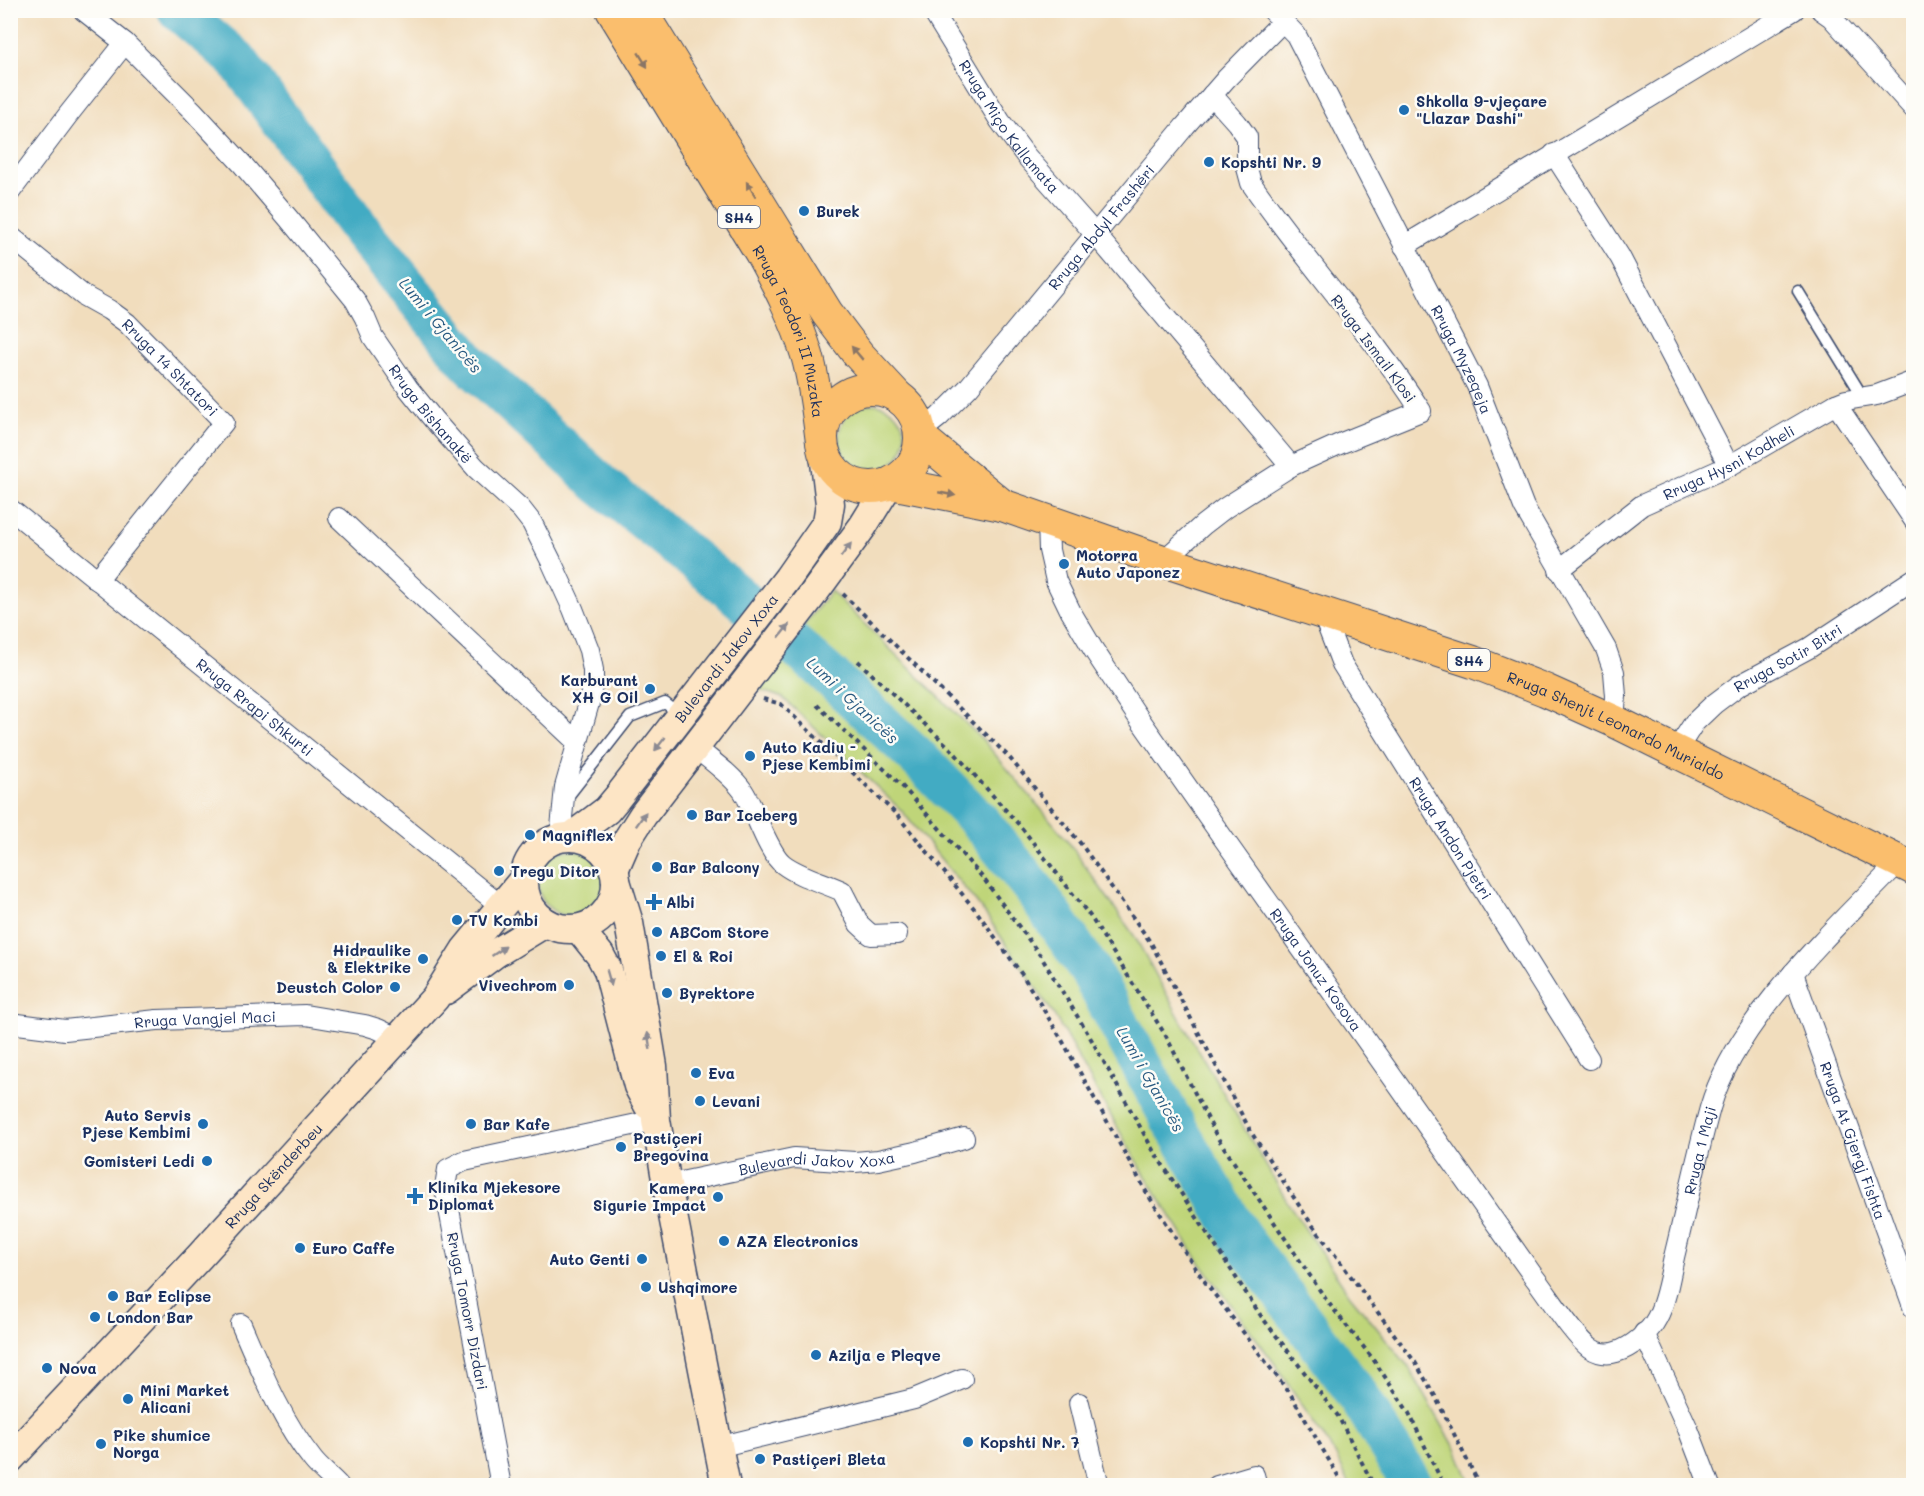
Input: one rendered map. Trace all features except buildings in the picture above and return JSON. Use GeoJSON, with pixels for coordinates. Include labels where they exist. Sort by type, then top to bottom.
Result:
{"type":"FeatureCollection","features":[{"type":"Feature","properties":{"kind":"main road","name":"Rruga Teodori II Muzaka"},"geometry":{"type":"LineString","coordinates":[[612,10],[779,286],[807,355],[823,448]]}},
{"type":"Feature","properties":{"kind":"main road","name":"Rruga Teodori II Muzaka"},"geometry":{"type":"LineString","coordinates":[[640,10],[827,313],[858,354],[897,396]]}},
{"type":"Feature","properties":{"kind":"main road"},"geometry":{"type":"LineString","coordinates":[[823,448],[822,430],[829,413],[845,396],[862,390],[874,389],[897,396]]}},
{"type":"Feature","properties":{"kind":"main road","name":"SH4"},"geometry":{"type":"LineString","coordinates":[[897,396],[910,407],[915,415],[920,434]]}},
{"type":"Feature","properties":{"kind":"main road"},"geometry":{"type":"LineString","coordinates":[[890,483],[900,478],[913,464],[920,447],[920,434]]}},
{"type":"Feature","properties":{"kind":"main road","name":"Rruga Shenjt Leonardo Murialdo"},"geometry":{"type":"LineString","coordinates":[[920,434],[1002,505]]}},
{"type":"Feature","properties":{"kind":"main road","name":"SH4"},"geometry":{"type":"LineString","coordinates":[[823,448],[830,465],[838,475],[853,484],[871,488],[890,483]]}},
{"type":"Feature","properties":{"kind":"main road","name":"Bulevardi Jakov Xoxa"},"geometry":{"type":"LineString","coordinates":[[565,837],[607,810],[735,648],[827,522],[830,504],[823,448]]}},
{"type":"Feature","properties":{"kind":"main road","name":"Bulevardi Jakov Xoxa"},"geometry":{"type":"LineString","coordinates":[[615,876],[627,840],[863,526],[890,483]]}},
{"type":"Feature","properties":{"kind":"main road","name":"Rruga Shenjt Leonardo Murialdo"},"geometry":{"type":"LineString","coordinates":[[890,483],[1002,505],[1163,561],[1473,662],[1545,690],[1614,721],[1906,865]]}},
{"type":"Feature","properties":{"kind":"main road"},"geometry":{"type":"LineString","coordinates":[[615,876],[612,903],[606,912],[599,920],[579,929],[561,929],[545,923],[531,909],[526,900],[523,880],[525,870],[535,853],[550,841],[565,837],[583,839],[593,843],[610,860],[615,876],[629,923],[653,1066],[656,1120],[667,1185],[726,1485]]}},
{"type":"Feature","properties":{"kind":"main road","name":"Rruga Skënderbeu"},"geometry":{"type":"LineString","coordinates":[[10,1459],[399,1039],[435,998],[459,957],[523,880]]}},
{"type":"Feature","properties":{"kind":"main road"},"geometry":{"type":"LineString","coordinates":[[435,998],[496,953],[545,923]]}},
{"type":"Feature","properties":{"kind":"main road"},"geometry":{"type":"LineString","coordinates":[[579,929],[600,955],[608,970],[638,1086],[656,1120]]}},
{"type":"Feature","properties":{"kind":"street","name":"Rruga Bishanakë"},"geometry":{"type":"LineString","coordinates":[[83,10],[125,43],[200,119],[290,219],[355,300],[373,337],[420,403],[460,451],[503,490],[532,523],[589,650],[593,681],[565,787],[562,804],[565,837]]}},
{"type":"Feature","properties":{"kind":"street","name":"Rruga Miço Kallamata"},"geometry":{"type":"LineString","coordinates":[[932,10],[1000,121],[1026,156],[1096,235],[1291,466]]}},
{"type":"Feature","properties":{"kind":"street"},"geometry":{"type":"LineString","coordinates":[[1404,246],[1794,10]]}},
{"type":"Feature","properties":{"kind":"street"},"geometry":{"type":"LineString","coordinates":[[1821,10],[1831,17],[1914,109]]}},
{"type":"Feature","properties":{"kind":"street","name":"Rruga Abdyl Frashëri"},"geometry":{"type":"LineString","coordinates":[[920,434],[968,388],[1278,16]]}},
{"type":"Feature","properties":{"kind":"street","name":"Rruga Myzeqeja"},"geometry":{"type":"LineString","coordinates":[[1278,16],[1296,36],[1477,386],[1524,507],[1606,649],[1614,672],[1616,696],[1614,721]]}},
{"type":"Feature","properties":{"kind":"street"},"geometry":{"type":"LineString","coordinates":[[10,192],[125,43]]}},
{"type":"Feature","properties":{"kind":"street","name":"Rruga Ismail Klosi"},"geometry":{"type":"LineString","coordinates":[[1163,561],[1225,508],[1291,466],[1421,411],[1374,343],[1291,238],[1251,183],[1247,168],[1247,137],[1212,95]]}},
{"type":"Feature","properties":{"kind":"street"},"geometry":{"type":"LineString","coordinates":[[1554,154],[1620,257],[1729,466]]}},
{"type":"Feature","properties":{"kind":"street","name":"Rruga 14 Shtatori"},"geometry":{"type":"LineString","coordinates":[[10,236],[84,296],[110,310],[127,323],[224,422],[97,580]]}},
{"type":"Feature","properties":{"kind":"street","name":"Rruga Hysni Kodheli"},"geometry":{"type":"LineString","coordinates":[[1559,570],[1642,505],[1729,466],[1836,404],[1877,395],[1914,381]]}},
{"type":"Feature","properties":{"kind":"street"},"geometry":{"type":"LineString","coordinates":[[1836,404],[1914,520]]}},
{"type":"Feature","properties":{"kind":"street","name":"Rruga Rrapi Shkurti"},"geometry":{"type":"LineString","coordinates":[[10,509],[501,906]]}},
{"type":"Feature","properties":{"kind":"street"},"geometry":{"type":"LineString","coordinates":[[339,518],[577,742]]}},
{"type":"Feature","properties":{"kind":"street","name":"Rruga Jonuz Kosova"},"geometry":{"type":"LineString","coordinates":[[1048,522],[1048,550],[1056,581],[1093,649],[1234,854],[1578,1336],[1591,1348],[1604,1354],[1622,1350],[1644,1333]]}},
{"type":"Feature","properties":{"kind":"street","name":"Rruga Sotir Bitri"},"geometry":{"type":"LineString","coordinates":[[1676,751],[1694,723],[1738,686],[1809,648],[1914,579]]}},
{"type":"Feature","properties":{"kind":"street","name":"Rruga Andon Pjetri"},"geometry":{"type":"LineString","coordinates":[[1322,612],[1342,664],[1589,1059]]}},
{"type":"Feature","properties":{"kind":"street"},"geometry":{"type":"LineString","coordinates":[[695,747],[736,783],[744,793],[782,863],[805,876],[842,891],[859,924],[871,935],[897,934]]}},
{"type":"Feature","properties":{"kind":"street","name":"Rruga 1 Maji"},"geometry":{"type":"LineString","coordinates":[[1644,1333],[1656,1320],[1662,1304],[1702,1138],[1718,1085],[1744,1038],[1793,973],[1906,865]]}},
{"type":"Feature","properties":{"kind":"street","name":"Rruga At Gjergj Fishta"},"geometry":{"type":"LineString","coordinates":[[1793,973],[1914,1309]]}},
{"type":"Feature","properties":{"kind":"street","name":"Rruga Vangjel Maci"},"geometry":{"type":"LineString","coordinates":[[10,1023],[65,1030],[158,1020],[305,1015],[366,1025],[399,1039]]}},
{"type":"Feature","properties":{"kind":"street","name":"Rruga Tomorr Dizdari"},"geometry":{"type":"LineString","coordinates":[[501,1485],[445,1188],[448,1169],[464,1161],[656,1120]]}},
{"type":"Feature","properties":{"kind":"street","name":"Bulevardi Jakov Xoxa"},"geometry":{"type":"LineString","coordinates":[[667,1185],[794,1158],[855,1162],[878,1160],[964,1138]]}},
{"type":"Feature","properties":{"kind":"street"},"geometry":{"type":"LineString","coordinates":[[241,1324],[276,1401],[297,1438],[313,1460],[339,1485]]}},
{"type":"Feature","properties":{"kind":"street"},"geometry":{"type":"LineString","coordinates":[[1644,1333],[1688,1429],[1710,1485]]}},
{"type":"Feature","properties":{"kind":"street"},"geometry":{"type":"LineString","coordinates":[[718,1447],[914,1399],[962,1379]]}},
{"type":"Feature","properties":{"kind":"street"},"geometry":{"type":"LineString","coordinates":[[1079,1403],[1099,1485]]}},
{"type":"Feature","properties":{"kind":"street"},"geometry":{"type":"LineString","coordinates":[[1217,1485],[1256,1480]]}},
{"type":"Feature","properties":{"kind":"lane"},"geometry":{"type":"LineString","coordinates":[[1798,291],[1863,397]]}},
{"type":"Feature","properties":{"kind":"lane"},"geometry":{"type":"LineString","coordinates":[[562,804],[630,717],[665,703],[682,716]]}},
{"type":"Feature","properties":{"kind":"path"},"geometry":{"type":"LineString","coordinates":[[818,586],[1008,756],[1094,862],[1151,943],[1251,1132],[1308,1219],[1415,1362],[1436,1396],[1480,1485]]}},
{"type":"Feature","properties":{"kind":"path"},"geometry":{"type":"LineString","coordinates":[[858,661],[966,766],[1021,827],[1090,916],[1166,1036],[1217,1137],[1327,1301],[1373,1359],[1409,1413],[1444,1485]]}},
{"type":"Feature","properties":{"kind":"path"},"geometry":{"type":"LineString","coordinates":[[737,692],[781,704],[897,815],[977,912],[1023,976],[1045,1012],[1148,1195],[1202,1278],[1291,1395],[1344,1485]]}},
{"type":"Feature","properties":{"kind":"path"},"geometry":{"type":"LineString","coordinates":[[817,705],[903,787],[983,878],[1040,955],[1090,1037],[1159,1160],[1261,1317],[1338,1416],[1374,1485]]}},
{"type":"Feature","properties":{"kind":"green space"},"geometry":{"type":"Polygon","coordinates":[[[865,404],[879,404],[891,409],[900,418],[905,437],[903,450],[896,461],[879,470],[865,470],[853,465],[844,456],[839,444],[839,430],[844,418],[853,409],[865,404]]]}},
{"type":"Feature","properties":{"kind":"green space"},"geometry":{"type":"Polygon","coordinates":[[[831,591],[983,740],[1067,840],[1135,937],[1288,1203],[1349,1294],[1408,1366],[1456,1449],[1471,1485],[1350,1485],[1335,1454],[1275,1364],[1198,1260],[1137,1162],[1053,1013],[984,912],[901,810],[783,698],[754,688],[831,591]]]}},
{"type":"Feature","properties":{"kind":"green space"},"geometry":{"type":"Polygon","coordinates":[[[564,850],[578,850],[590,855],[599,864],[604,883],[602,896],[595,907],[578,916],[564,916],[552,911],[543,902],[538,890],[538,876],[543,864],[552,855],[564,850]]]}},
{"type":"Feature","properties":{"kind":"waterway","name":"Lumi i Gjanicës"},"geometry":{"type":"LineString","coordinates":[[178,10],[237,60],[360,229],[469,363],[601,485],[725,585],[823,670],[916,756],[981,823],[1036,892],[1089,969],[1171,1119],[1241,1238],[1360,1398],[1413,1486]]}},
{"type":"Feature","properties":{"kind":"place","name":"Shkolla 9-vjeçare \"Llazar Dashi\""},"geometry":{"type":"Point","coordinates":[1404,110]}},
{"type":"Feature","properties":{"kind":"place","name":"Kopshti Nr. 9"},"geometry":{"type":"Point","coordinates":[1209,162]}},
{"type":"Feature","properties":{"kind":"place","name":"Burek"},"geometry":{"type":"Point","coordinates":[804,211]}},
{"type":"Feature","properties":{"kind":"place","name":"Motorra Auto Japonez"},"geometry":{"type":"Point","coordinates":[1064,564]}},
{"type":"Feature","properties":{"kind":"place","name":"Karburant XH G Oil"},"geometry":{"type":"Point","coordinates":[650,689]}},
{"type":"Feature","properties":{"kind":"place","name":"Auto Kadiu - Pjese Kembimi"},"geometry":{"type":"Point","coordinates":[750,756]}},
{"type":"Feature","properties":{"kind":"place","name":"Bar Iceberg"},"geometry":{"type":"Point","coordinates":[692,815]}},
{"type":"Feature","properties":{"kind":"place","name":"Magniflex"},"geometry":{"type":"Point","coordinates":[530,835]}},
{"type":"Feature","properties":{"kind":"place","name":"Bar Balcony"},"geometry":{"type":"Point","coordinates":[657,867]}},
{"type":"Feature","properties":{"kind":"place","name":"Tregu Ditor"},"geometry":{"type":"Point","coordinates":[499,871]}},
{"type":"Feature","properties":{"kind":"place","name":"Albi"},"geometry":{"type":"Point","coordinates":[654,902]}},
{"type":"Feature","properties":{"kind":"place","name":"TV Kombi"},"geometry":{"type":"Point","coordinates":[457,920]}},
{"type":"Feature","properties":{"kind":"place","name":"ABCom Store"},"geometry":{"type":"Point","coordinates":[657,932]}},
{"type":"Feature","properties":{"kind":"place","name":"El & Roi"},"geometry":{"type":"Point","coordinates":[661,956]}},
{"type":"Feature","properties":{"kind":"place","name":"Hidraulike & Elektrike"},"geometry":{"type":"Point","coordinates":[423,959]}},
{"type":"Feature","properties":{"kind":"place","name":"Vivechrom"},"geometry":{"type":"Point","coordinates":[569,985]}},
{"type":"Feature","properties":{"kind":"place","name":"Deustch Color"},"geometry":{"type":"Point","coordinates":[395,987]}},
{"type":"Feature","properties":{"kind":"place","name":"Byrektore"},"geometry":{"type":"Point","coordinates":[667,993]}},
{"type":"Feature","properties":{"kind":"place","name":"Eva"},"geometry":{"type":"Point","coordinates":[696,1073]}},
{"type":"Feature","properties":{"kind":"place","name":"Levani"},"geometry":{"type":"Point","coordinates":[700,1101]}},
{"type":"Feature","properties":{"kind":"place","name":"Auto Servis Pjese Kembimi"},"geometry":{"type":"Point","coordinates":[203,1124]}},
{"type":"Feature","properties":{"kind":"place","name":"Bar Kafe"},"geometry":{"type":"Point","coordinates":[471,1124]}},
{"type":"Feature","properties":{"kind":"place","name":"Pastiçeri Bregovina"},"geometry":{"type":"Point","coordinates":[621,1147]}},
{"type":"Feature","properties":{"kind":"place","name":"Gomisteri Ledi"},"geometry":{"type":"Point","coordinates":[207,1161]}},
{"type":"Feature","properties":{"kind":"place","name":"Klinika Mjekesore Diplomat"},"geometry":{"type":"Point","coordinates":[415,1196]}},
{"type":"Feature","properties":{"kind":"place","name":"Kamera Sigurie Impact"},"geometry":{"type":"Point","coordinates":[718,1197]}},
{"type":"Feature","properties":{"kind":"place","name":"AZA Electronics"},"geometry":{"type":"Point","coordinates":[724,1241]}},
{"type":"Feature","properties":{"kind":"place","name":"Euro Caffe"},"geometry":{"type":"Point","coordinates":[300,1248]}},
{"type":"Feature","properties":{"kind":"place","name":"Auto Genti"},"geometry":{"type":"Point","coordinates":[642,1259]}},
{"type":"Feature","properties":{"kind":"place","name":"Ushqimore"},"geometry":{"type":"Point","coordinates":[646,1287]}},
{"type":"Feature","properties":{"kind":"place","name":"Bar Eclipse"},"geometry":{"type":"Point","coordinates":[113,1296]}},
{"type":"Feature","properties":{"kind":"place","name":"London Bar"},"geometry":{"type":"Point","coordinates":[95,1317]}},
{"type":"Feature","properties":{"kind":"place","name":"Azilja e Pleqve"},"geometry":{"type":"Point","coordinates":[816,1355]}},
{"type":"Feature","properties":{"kind":"place","name":"Nova"},"geometry":{"type":"Point","coordinates":[47,1368]}},
{"type":"Feature","properties":{"kind":"place","name":"Mini Market Alicani"},"geometry":{"type":"Point","coordinates":[128,1399]}},
{"type":"Feature","properties":{"kind":"place","name":"Kopshti Nr. 7"},"geometry":{"type":"Point","coordinates":[968,1442]}},
{"type":"Feature","properties":{"kind":"place","name":"Pike shumice Norga"},"geometry":{"type":"Point","coordinates":[101,1444]}},
{"type":"Feature","properties":{"kind":"place","name":"Pastiçeri Bleta"},"geometry":{"type":"Point","coordinates":[760,1459]}}]}
